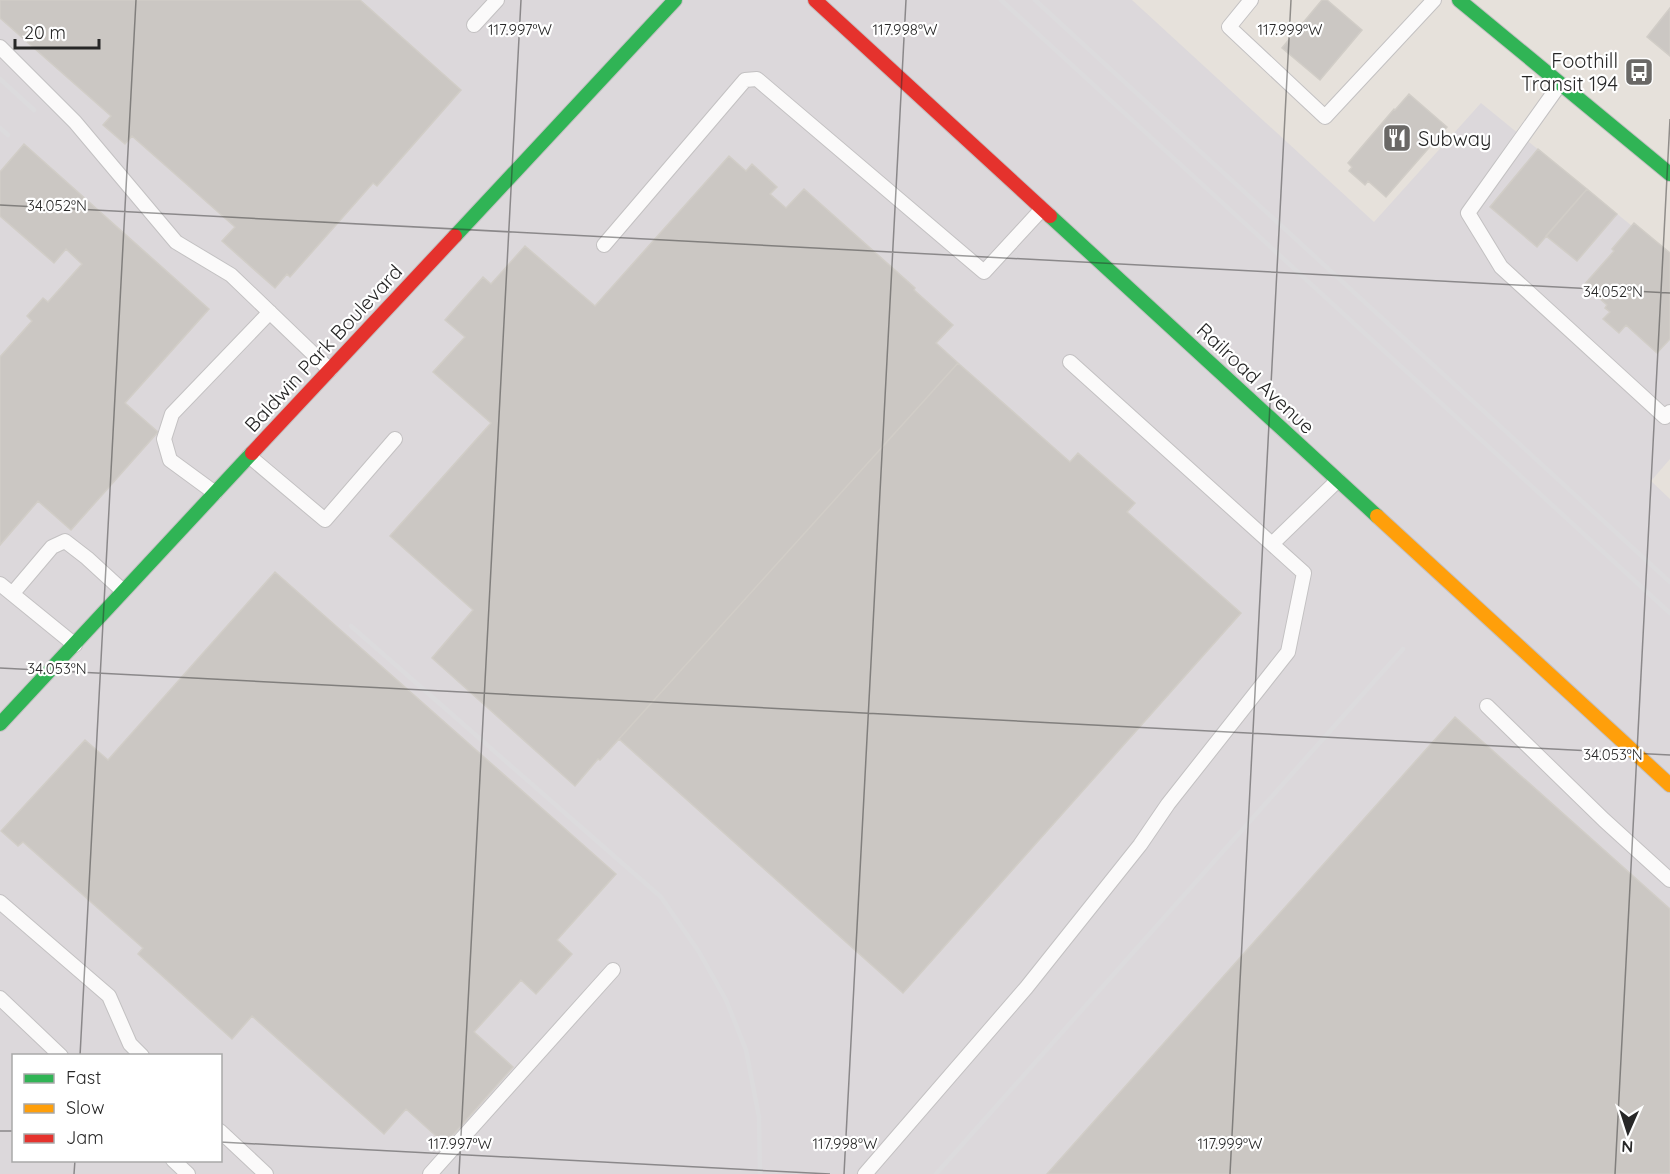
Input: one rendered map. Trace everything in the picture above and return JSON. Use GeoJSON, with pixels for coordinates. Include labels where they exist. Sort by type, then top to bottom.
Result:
{"type":"FeatureCollection","features":[{"type":"Feature","properties":{"kind":"street","name":"Baldwin Park Boulevard"},"geometry":{"type":"LineString","coordinates":[[0,724],[675,0]]}},
{"type":"Feature","properties":{"kind":"street","name":"Railroad Avenue"},"geometry":{"type":"LineString","coordinates":[[815,0],[1670,785]]}},
{"type":"Feature","properties":{"kind":"street"},"geometry":{"type":"LineString","coordinates":[[1459,0],[1670,174]]}},
{"type":"Feature","properties":{"kind":"lane"},"geometry":{"type":"LineString","coordinates":[[474,25],[497,0]]}},
{"type":"Feature","properties":{"kind":"lane"},"geometry":{"type":"LineString","coordinates":[[1251,0],[1229,27],[1325,117],[1434,0]]}},
{"type":"Feature","properties":{"kind":"lane"},"geometry":{"type":"LineString","coordinates":[[0,47],[75,122],[176,242],[231,274],[330,370]]}},
{"type":"Feature","properties":{"kind":"lane"},"geometry":{"type":"LineString","coordinates":[[604,245],[745,80],[757,79],[984,272],[1042,209]]}},
{"type":"Feature","properties":{"kind":"lane"},"geometry":{"type":"LineString","coordinates":[[1560,84],[1467,213],[1501,267],[1665,417],[1670,412]]}},
{"type":"Feature","properties":{"kind":"lane"},"geometry":{"type":"LineString","coordinates":[[215,493],[170,460],[164,439],[172,414],[270,312]]}},
{"type":"Feature","properties":{"kind":"lane"},"geometry":{"type":"LineString","coordinates":[[865,1174],[1026,988],[1140,845],[1168,804],[1288,652],[1304,573],[1070,362]]}},
{"type":"Feature","properties":{"kind":"lane"},"geometry":{"type":"LineString","coordinates":[[249,456],[325,520],[395,439]]}},
{"type":"Feature","properties":{"kind":"lane"},"geometry":{"type":"LineString","coordinates":[[1272,544],[1338,480]]}},
{"type":"Feature","properties":{"kind":"lane"},"geometry":{"type":"LineString","coordinates":[[13,594],[52,547],[65,541],[123,591]]}},
{"type":"Feature","properties":{"kind":"lane"},"geometry":{"type":"LineString","coordinates":[[0,584],[75,645]]}},
{"type":"Feature","properties":{"kind":"lane"},"geometry":{"type":"LineString","coordinates":[[1487,706],[1604,820],[1670,880]]}},
{"type":"Feature","properties":{"kind":"lane"},"geometry":{"type":"LineString","coordinates":[[0,902],[109,996],[130,1044],[140,1054]]}},
{"type":"Feature","properties":{"kind":"lane"},"geometry":{"type":"LineString","coordinates":[[430,1174],[613,970]]}},
{"type":"Feature","properties":{"kind":"lane"},"geometry":{"type":"LineString","coordinates":[[0,998],[59,1054]]}},
{"type":"Feature","properties":{"kind":"lane"},"geometry":{"type":"LineString","coordinates":[[222,1133],[266,1174]]}},
{"type":"Feature","properties":{"kind":"lane"},"geometry":{"type":"LineString","coordinates":[[174,1162],[188,1174]]}},
{"type":"Feature","properties":{"kind":"shaded area"},"geometry":{"type":"Polygon","coordinates":[[[0,0],[1132,0],[1374,222],[1481,103],[1670,257],[1670,459],[1651,481],[1670,499],[1670,1174],[0,1174],[0,0]]]}},
{"type":"Feature","properties":{"kind":"building"},"geometry":{"type":"Polygon","coordinates":[[[0,0],[360,0],[461,90],[377,186],[373,183],[290,277],[287,274],[275,288],[222,241],[235,227],[132,136],[125,144],[103,125],[111,116],[0,18],[0,0]]]}},
{"type":"Feature","properties":{"kind":"building"},"geometry":{"type":"Polygon","coordinates":[[[1322,0],[1327,0],[1362,30],[1320,80],[1282,48],[1322,0]]]}},
{"type":"Feature","properties":{"kind":"building"},"geometry":{"type":"Polygon","coordinates":[[[1670,8],[1670,56],[1647,37],[1670,8]]]}},
{"type":"Feature","properties":{"kind":"building"},"geometry":{"type":"Polygon","coordinates":[[[1409,94],[1447,127],[1386,197],[1368,181],[1365,185],[1349,171],[1352,167],[1348,163],[1409,94]]]}},
{"type":"Feature","properties":{"kind":"building"},"geometry":{"type":"Polygon","coordinates":[[[24,144],[209,309],[125,403],[158,432],[71,530],[38,501],[0,545],[0,357],[32,321],[27,316],[43,298],[48,302],[82,264],[66,249],[54,263],[0,216],[0,172],[24,144]]]}},
{"type":"Feature","properties":{"kind":"building"},"geometry":{"type":"Polygon","coordinates":[[[1538,149],[1587,189],[1537,247],[1490,207],[1538,149]]]}},
{"type":"Feature","properties":{"kind":"building"},"geometry":{"type":"Polygon","coordinates":[[[729,156],[746,171],[752,164],[777,187],[770,194],[786,208],[804,189],[915,288],[914,290],[953,325],[936,343],[958,363],[575,786],[432,658],[473,610],[390,536],[491,423],[433,372],[465,337],[445,320],[483,277],[491,284],[525,246],[595,306],[729,156]]]}},
{"type":"Feature","properties":{"kind":"building"},"geometry":{"type":"Polygon","coordinates":[[[1587,189],[1617,214],[1577,261],[1546,236],[1587,189]]]}},
{"type":"Feature","properties":{"kind":"building"},"geometry":{"type":"Polygon","coordinates":[[[1634,223],[1670,253],[1670,339],[1657,353],[1626,325],[1619,333],[1603,319],[1610,312],[1605,308],[1607,305],[1584,285],[1614,251],[1612,249],[1634,223]]]}},
{"type":"Feature","properties":{"kind":"building"},"geometry":{"type":"Polygon","coordinates":[[[958,363],[1070,462],[1078,453],[1135,503],[1127,512],[1241,613],[903,993],[619,739],[958,363]]]}},
{"type":"Feature","properties":{"kind":"building"},"geometry":{"type":"Polygon","coordinates":[[[275,572],[616,874],[557,940],[572,954],[536,994],[521,980],[474,1032],[513,1067],[445,1144],[406,1109],[384,1134],[252,1016],[232,1039],[138,954],[143,948],[23,842],[18,846],[1,831],[85,740],[108,760],[275,572]]]}},
{"type":"Feature","properties":{"kind":"building"},"geometry":{"type":"Polygon","coordinates":[[[1455,717],[1670,909],[1670,1174],[1047,1174],[1455,717]]]}},
{"type":"Feature","properties":{"kind":"railway"},"geometry":{"type":"LineString","coordinates":[[1001,0],[1670,613]]}},
{"type":"Feature","properties":{"kind":"railway"},"geometry":{"type":"LineString","coordinates":[[1035,0],[1670,582]]}},
{"type":"Feature","properties":{"kind":"railway"},"geometry":{"type":"LineString","coordinates":[[0,79],[34,110]]}},
{"type":"Feature","properties":{"kind":"railway"},"geometry":{"type":"LineString","coordinates":[[0,128],[8,135]]}},
{"type":"Feature","properties":{"kind":"railway"},"geometry":{"type":"LineString","coordinates":[[351,626],[661,897],[699,952],[726,1000],[746,1050],[759,1117],[760,1174]]}},
{"type":"Feature","properties":{"kind":"railway"},"geometry":{"type":"LineString","coordinates":[[936,1174],[1403,649]]}},
{"type":"Feature","properties":{"kind":"traffic: fast"},"geometry":{"type":"LineString","coordinates":[[455,236],[675,0]]}},
{"type":"Feature","properties":{"kind":"traffic: fast"},"geometry":{"type":"LineString","coordinates":[[1459,0],[1670,174]]}},
{"type":"Feature","properties":{"kind":"traffic: fast"},"geometry":{"type":"LineString","coordinates":[[1050,216],[1377,516]]}},
{"type":"Feature","properties":{"kind":"traffic: fast"},"geometry":{"type":"LineString","coordinates":[[0,724],[252,453]]}},
{"type":"Feature","properties":{"kind":"traffic: slow"},"geometry":{"type":"LineString","coordinates":[[1377,516],[1670,785]]}},
{"type":"Feature","properties":{"kind":"traffic: jam"},"geometry":{"type":"LineString","coordinates":[[815,0],[1050,216]]}},
{"type":"Feature","properties":{"kind":"traffic: jam"},"geometry":{"type":"LineString","coordinates":[[252,453],[455,236]]}},
{"type":"Feature","properties":{"kind":"place","name":"Foothill Transit 194"},"geometry":{"type":"Point","coordinates":[1639,72]}},
{"type":"Feature","properties":{"kind":"place","name":"Subway"},"geometry":{"type":"Point","coordinates":[1397,138]}}]}
